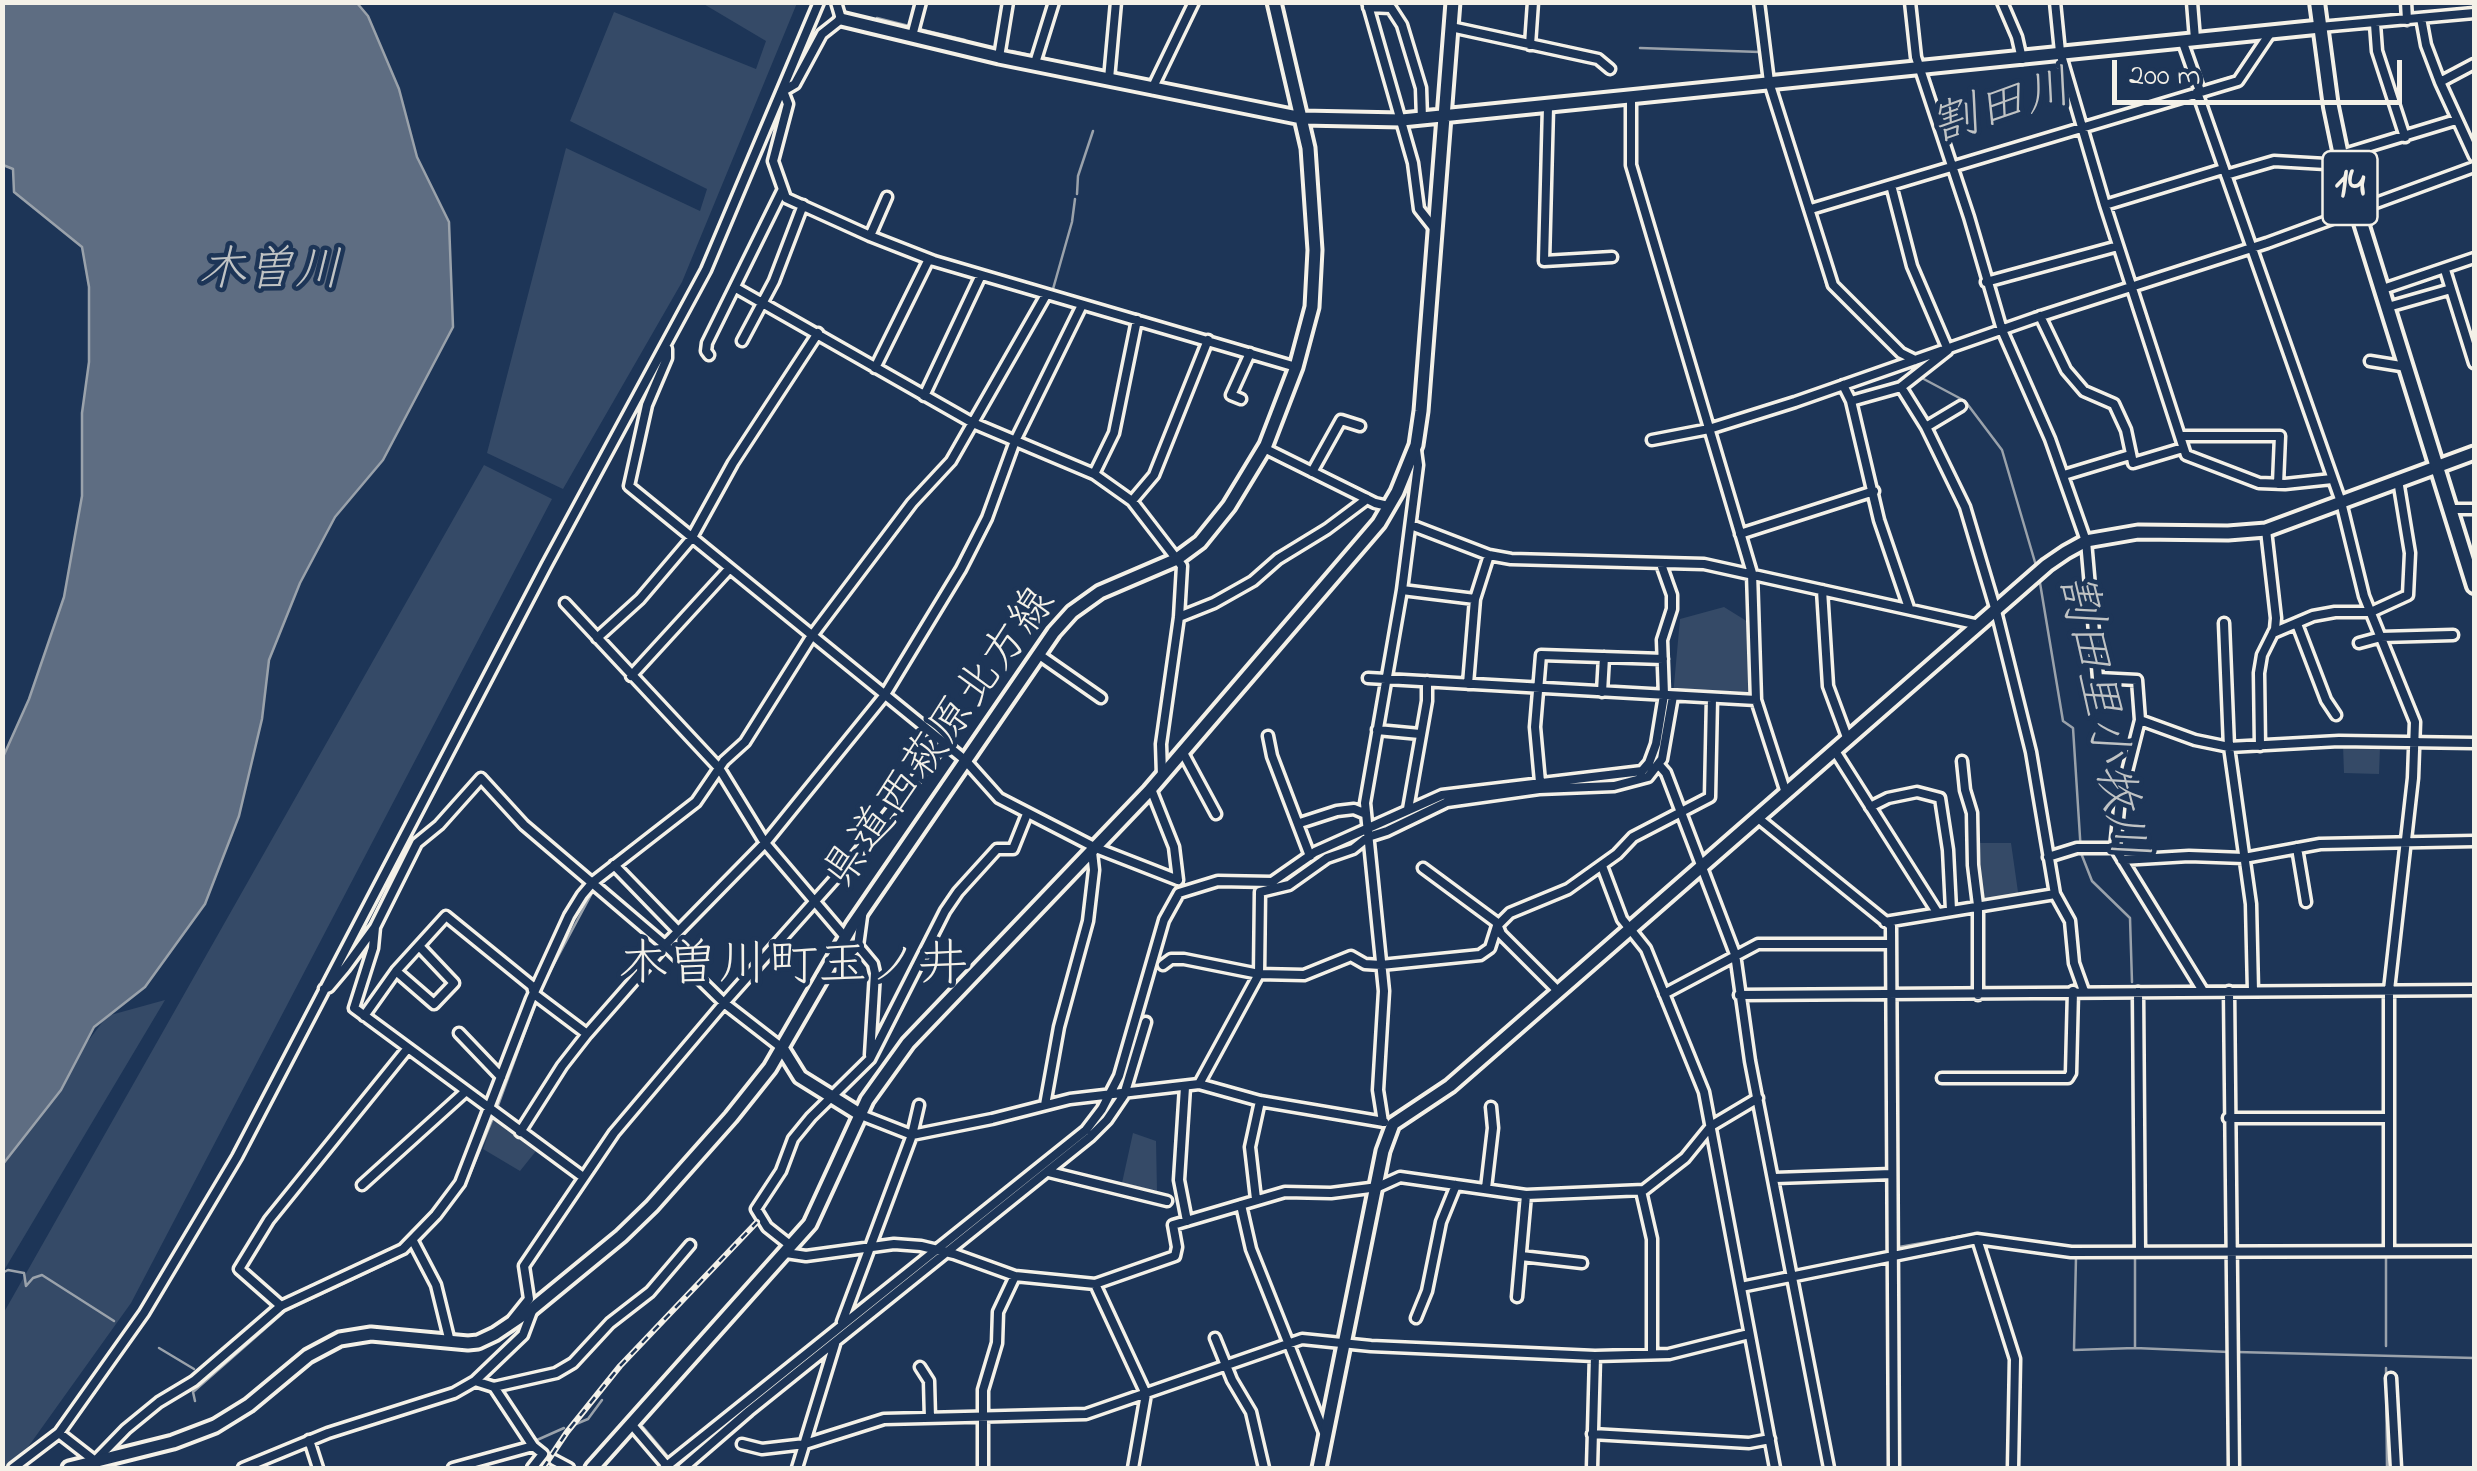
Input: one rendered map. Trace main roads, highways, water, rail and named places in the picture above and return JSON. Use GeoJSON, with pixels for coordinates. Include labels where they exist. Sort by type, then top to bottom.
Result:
{"type":"FeatureCollection","features":[{"type":"Feature","properties":{"kind":"main road","name":"14"},"geometry":{"type":"LineString","coordinates":[[2317,2],[2342,160],[2474,586]]}},
{"type":"Feature","properties":{"kind":"water","name":"木曽川"},"geometry":{"type":"Polygon","coordinates":[[[3,2],[357,3],[368,16],[399,89],[417,157],[449,222],[453,327],[383,460],[335,517],[300,583],[269,660],[262,719],[239,816],[205,904],[145,987],[94,1027],[61,1090],[3,1164],[3,757],[29,699],[64,597],[82,496],[89,287],[82,247],[14,192],[13,169],[3,165],[3,2]]]}},
{"type":"Feature","properties":{"kind":"waterway","name":"割田里小牧川"},"geometry":{"type":"LineString","coordinates":[[1756,9],[1759,38]]}},
{"type":"Feature","properties":{"kind":"waterway"},"geometry":{"type":"LineString","coordinates":[[877,18],[909,26]]}},
{"type":"Feature","properties":{"kind":"waterway"},"geometry":{"type":"LineString","coordinates":[[919,29],[965,40]]}},
{"type":"Feature","properties":{"kind":"waterway"},"geometry":{"type":"LineString","coordinates":[[1461,34],[1551,53]]}},
{"type":"Feature","properties":{"kind":"waterway","name":"割田川"},"geometry":{"type":"LineString","coordinates":[[2084,122],[2234,76],[2259,39]]}},
{"type":"Feature","properties":{"kind":"waterway"},"geometry":{"type":"LineString","coordinates":[[1640,48],[1760,52]]}},
{"type":"Feature","properties":{"kind":"waterway"},"geometry":{"type":"LineString","coordinates":[[1012,51],[1035,56]]}},
{"type":"Feature","properties":{"kind":"waterway","name":"割田里小牧川"},"geometry":{"type":"LineString","coordinates":[[1761,55],[1764,74]]}},
{"type":"Feature","properties":{"kind":"waterway"},"geometry":{"type":"LineString","coordinates":[[1045,58],[1097,71]]}},
{"type":"Feature","properties":{"kind":"waterway","name":"割田里小牧川"},"geometry":{"type":"LineString","coordinates":[[1766,90],[1804,205]]}},
{"type":"Feature","properties":{"kind":"waterway","name":"割田川"},"geometry":{"type":"LineString","coordinates":[[1955,161],[2077,124]]}},
{"type":"Feature","properties":{"kind":"waterway"},"geometry":{"type":"LineString","coordinates":[[1077,194],[1078,176],[1093,131]]}},
{"type":"Feature","properties":{"kind":"waterway","name":"割田川"},"geometry":{"type":"LineString","coordinates":[[1812,204],[1948,163]]}},
{"type":"Feature","properties":{"kind":"waterway"},"geometry":{"type":"LineString","coordinates":[[1053,289],[1075,199]]}},
{"type":"Feature","properties":{"kind":"waterway","name":"割田里小牧川"},"geometry":{"type":"LineString","coordinates":[[1814,236],[1827,287],[1855,314]]}},
{"type":"Feature","properties":{"kind":"waterway","name":"割田里小牧川"},"geometry":{"type":"LineString","coordinates":[[1860,318],[1891,348]]}},
{"type":"Feature","properties":{"kind":"waterway","name":"割田里小牧川"},"geometry":{"type":"LineString","coordinates":[[1920,377],[1965,401],[2002,450],[2037,569]]}},
{"type":"Feature","properties":{"kind":"waterway","name":"割田里小牧川"},"geometry":{"type":"LineString","coordinates":[[2039,577],[2063,721],[2073,728],[2081,853],[2092,881],[2130,918],[2132,982]]}},
{"type":"Feature","properties":{"kind":"waterway"},"geometry":{"type":"LineString","coordinates":[[2409,775],[2410,754]]}},
{"type":"Feature","properties":{"kind":"waterway"},"geometry":{"type":"LineString","coordinates":[[2403,833],[2408,787]]}},
{"type":"Feature","properties":{"kind":"waterway"},"geometry":{"type":"LineString","coordinates":[[2384,983],[2401,848]]}},
{"type":"Feature","properties":{"kind":"waterway"},"geometry":{"type":"LineString","coordinates":[[603,882],[612,875]]}},
{"type":"Feature","properties":{"kind":"waterway"},"geometry":{"type":"LineString","coordinates":[[539,992],[593,891]]}},
{"type":"Feature","properties":{"kind":"waterway","name":"割田里小牧川"},"geometry":{"type":"LineString","coordinates":[[2132,997],[2134,1247]]}},
{"type":"Feature","properties":{"kind":"waterway"},"geometry":{"type":"LineString","coordinates":[[497,1108],[536,1002]]}},
{"type":"Feature","properties":{"kind":"waterway"},"geometry":{"type":"LineString","coordinates":[[2384,1002],[2384,1112]]}},
{"type":"Feature","properties":{"kind":"waterway"},"geometry":{"type":"LineString","coordinates":[[419,1242],[465,1186],[493,1118]]}},
{"type":"Feature","properties":{"kind":"waterway"},"geometry":{"type":"LineString","coordinates":[[2384,1123],[2385,1244]]}},
{"type":"Feature","properties":{"kind":"waterway"},"geometry":{"type":"LineString","coordinates":[[1899,1247],[1974,1234],[2069,1246]]}},
{"type":"Feature","properties":{"kind":"waterway"},"geometry":{"type":"LineString","coordinates":[[195,1401],[193,1392],[285,1311],[412,1248]]}},
{"type":"Feature","properties":{"kind":"waterway"},"geometry":{"type":"LineString","coordinates":[[2076,1257],[2074,1350],[2135,1348]]}},
{"type":"Feature","properties":{"kind":"waterway"},"geometry":{"type":"LineString","coordinates":[[2386,1257],[2386,1346]]}},
{"type":"Feature","properties":{"kind":"waterway","name":"割田里小牧川"},"geometry":{"type":"LineString","coordinates":[[2135,1258],[2135,1348],[2229,1352]]}},
{"type":"Feature","properties":{"kind":"waterway"},"geometry":{"type":"LineString","coordinates":[[2,1273],[24,1273],[26,1286],[42,1275],[114,1321]]}},
{"type":"Feature","properties":{"kind":"waterway"},"geometry":{"type":"LineString","coordinates":[[159,1348],[194,1369]]}},
{"type":"Feature","properties":{"kind":"waterway","name":"割田里小牧川"},"geometry":{"type":"LineString","coordinates":[[2237,1352],[2474,1358]]}},
{"type":"Feature","properties":{"kind":"waterway"},"geometry":{"type":"LineString","coordinates":[[2386,1368],[2387,1468]]}},
{"type":"Feature","properties":{"kind":"waterway"},"geometry":{"type":"LineString","coordinates":[[576,1424],[588,1419],[602,1400]]}},
{"type":"Feature","properties":{"kind":"waterway"},"geometry":{"type":"LineString","coordinates":[[643,1427],[670,1459]]}},
{"type":"Feature","properties":{"kind":"waterway"},"geometry":{"type":"LineString","coordinates":[[537,1440],[564,1428]]}},
{"type":"Feature","properties":{"kind":"railway"},"geometry":{"type":"LineString","coordinates":[[543,1468],[620,1366],[757,1222]]}},
{"type":"Feature","properties":{"kind":"district","name":"木曽川町玉ノ井"},"geometry":{"type":"Point","coordinates":[793,971]}}]}
